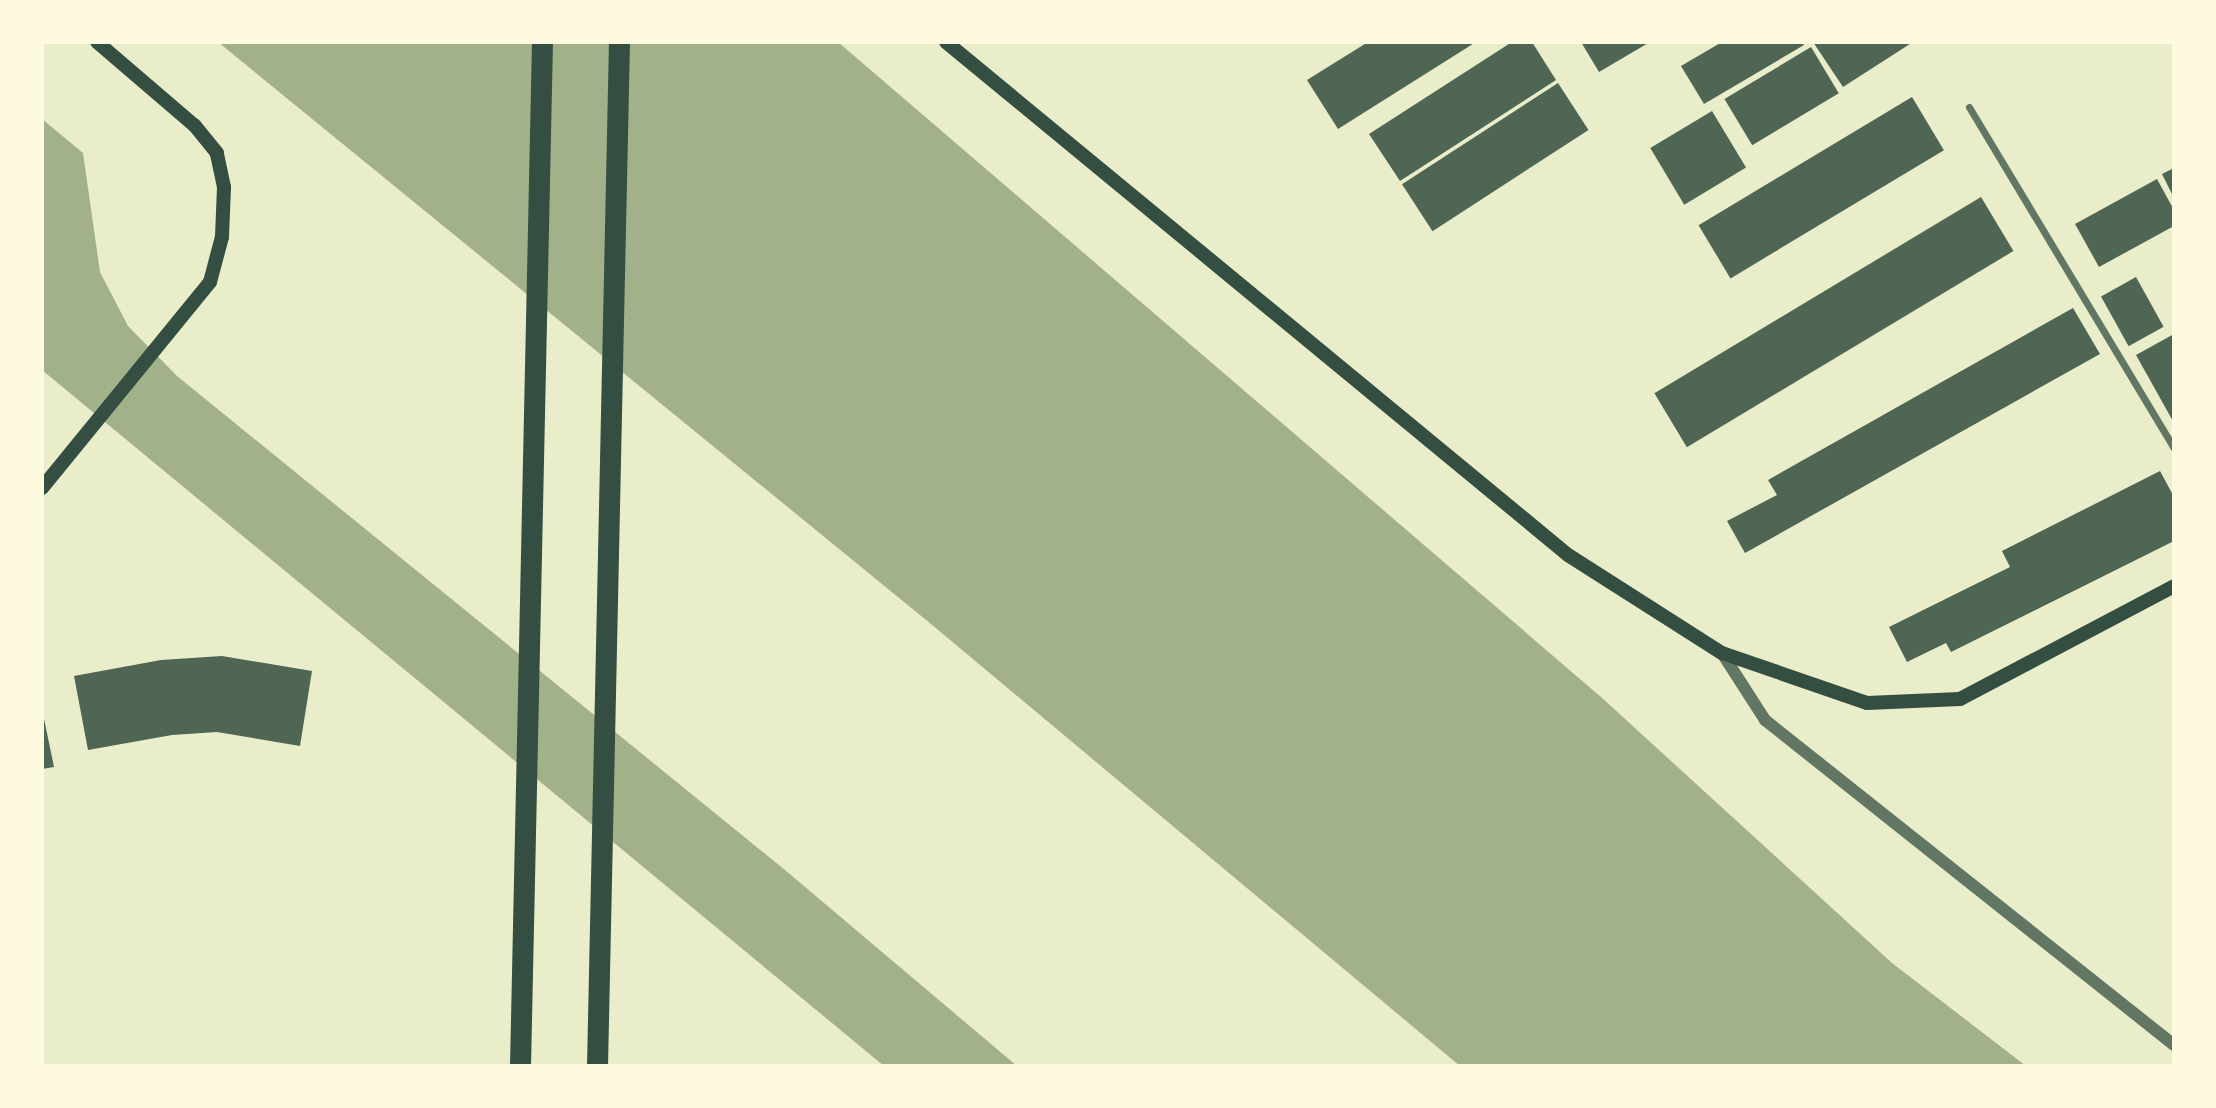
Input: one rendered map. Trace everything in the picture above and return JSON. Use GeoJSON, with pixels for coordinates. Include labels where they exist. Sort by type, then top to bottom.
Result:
{"type":"FeatureCollection","features":[{"type":"Feature","properties":{"kind":"highway"},"geometry":{"type":"LineString","coordinates":[[520,1066],[542,42]]}},
{"type":"Feature","properties":{"kind":"highway"},"geometry":{"type":"LineString","coordinates":[[597,1066],[619,42]]}},
{"type":"Feature","properties":{"kind":"main road"},"geometry":{"type":"LineString","coordinates":[[42,488],[211,282],[222,237],[224,187],[217,153],[195,126],[97,42]]}},
{"type":"Feature","properties":{"kind":"main road"},"geometry":{"type":"LineString","coordinates":[[946,42],[1568,555],[1722,653],[1867,703],[1960,699],[2174,586]]}},
{"type":"Feature","properties":{"kind":"street"},"geometry":{"type":"LineString","coordinates":[[1969,107],[2174,449]]}},
{"type":"Feature","properties":{"kind":"street"},"geometry":{"type":"LineString","coordinates":[[1722,653],[1765,720],[2174,1045]]}},
{"type":"Feature","properties":{"kind":"shaded area"},"geometry":{"type":"Polygon","coordinates":[[[218,42],[838,42],[1601,697],[1892,963],[2026,1066],[1460,1066],[931,624],[218,42]]]}},
{"type":"Feature","properties":{"kind":"shaded area"},"geometry":{"type":"Polygon","coordinates":[[[42,119],[83,153],[100,272],[128,326],[177,376],[785,870],[1017,1066],[884,1066],[42,370],[42,119]]]}},
{"type":"Feature","properties":{"kind":"building"},"geometry":{"type":"Polygon","coordinates":[[[1368,42],[1476,42],[1338,129],[1307,80],[1368,42]]]}},
{"type":"Feature","properties":{"kind":"building"},"geometry":{"type":"Polygon","coordinates":[[[1512,42],[1532,42],[1556,80],[1400,181],[1369,134],[1512,42]]]}},
{"type":"Feature","properties":{"kind":"building"},"geometry":{"type":"Polygon","coordinates":[[[1581,42],[1650,42],[1599,72],[1581,42]]]}},
{"type":"Feature","properties":{"kind":"building"},"geometry":{"type":"Polygon","coordinates":[[[1722,42],[1802,42],[1804,45],[1704,104],[1681,66],[1722,42]]]}},
{"type":"Feature","properties":{"kind":"building"},"geometry":{"type":"Polygon","coordinates":[[[1813,42],[1913,42],[1843,87],[1813,42]]]}},
{"type":"Feature","properties":{"kind":"building"},"geometry":{"type":"Polygon","coordinates":[[[1811,47],[1839,93],[1752,145],[1724,99],[1811,47]]]}},
{"type":"Feature","properties":{"kind":"building"},"geometry":{"type":"Polygon","coordinates":[[[1558,83],[1588,130],[1433,231],[1402,184],[1558,83]]]}},
{"type":"Feature","properties":{"kind":"building"},"geometry":{"type":"Polygon","coordinates":[[[1912,97],[1944,150],[1730,278],[1699,225],[1912,97]]]}},
{"type":"Feature","properties":{"kind":"building"},"geometry":{"type":"Polygon","coordinates":[[[1712,111],[1746,168],[1684,205],[1650,148],[1712,111]]]}},
{"type":"Feature","properties":{"kind":"building"},"geometry":{"type":"Polygon","coordinates":[[[2174,168],[2174,198],[2162,174],[2174,168]]]}},
{"type":"Feature","properties":{"kind":"building"},"geometry":{"type":"Polygon","coordinates":[[[2157,179],[2174,210],[2174,226],[2099,267],[2075,224],[2157,179]]]}},
{"type":"Feature","properties":{"kind":"building"},"geometry":{"type":"Polygon","coordinates":[[[1981,197],[2013,251],[1687,447],[1654,393],[1981,197]]]}},
{"type":"Feature","properties":{"kind":"building"},"geometry":{"type":"Polygon","coordinates":[[[2136,277],[2164,327],[2129,346],[2101,296],[2136,277]]]}},
{"type":"Feature","properties":{"kind":"building"},"geometry":{"type":"Polygon","coordinates":[[[2073,308],[2100,354],[1745,553],[1727,521],[1777,495],[1768,480],[2073,308]]]}},
{"type":"Feature","properties":{"kind":"building"},"geometry":{"type":"Polygon","coordinates":[[[2174,334],[2174,423],[2136,355],[2174,334]]]}},
{"type":"Feature","properties":{"kind":"building"},"geometry":{"type":"Polygon","coordinates":[[[2160,471],[2174,497],[2174,541],[1951,652],[1946,643],[1907,662],[1889,627],[2010,567],[2002,551],[2160,471]]]}},
{"type":"Feature","properties":{"kind":"building"},"geometry":{"type":"Polygon","coordinates":[[[222,656],[312,671],[300,746],[217,732],[172,735],[88,750],[74,676],[161,660],[222,656]]]}},
{"type":"Feature","properties":{"kind":"building"},"geometry":{"type":"Polygon","coordinates":[[[42,709],[54,767],[42,769],[42,709]]]}}]}
